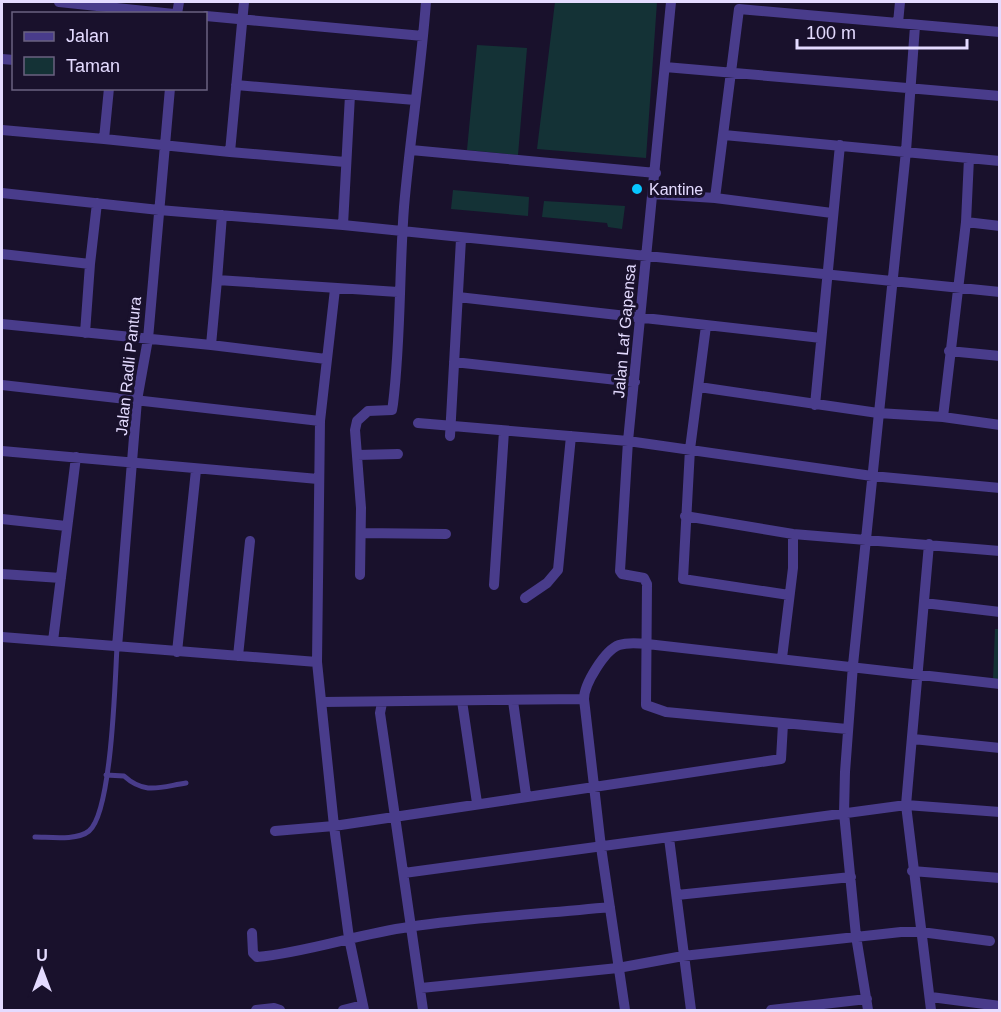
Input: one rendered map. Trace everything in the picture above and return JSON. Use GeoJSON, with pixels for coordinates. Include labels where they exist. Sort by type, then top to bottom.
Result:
{"type":"FeatureCollection","features":[{"type":"Feature","properties":{"kind":"street"},"geometry":{"type":"LineString","coordinates":[[59,2],[156,12]]}},
{"type":"Feature","properties":{"kind":"street"},"geometry":{"type":"LineString","coordinates":[[230,152],[244,2]]}},
{"type":"Feature","properties":{"kind":"street"},"geometry":{"type":"LineString","coordinates":[[360,575],[361,533],[357,421],[368,411],[392,410],[393,404],[399,360],[398,292],[402,232],[426,2]]}},
{"type":"Feature","properties":{"kind":"street","name":"Jalan Laf Gapensa"},"geometry":{"type":"LineString","coordinates":[[647,644],[646,580],[620,573],[628,441],[671,2]]}},
{"type":"Feature","properties":{"kind":"street"},"geometry":{"type":"LineString","coordinates":[[898,23],[900,2]]}},
{"type":"Feature","properties":{"kind":"street"},"geometry":{"type":"LineString","coordinates":[[715,198],[739,9],[999,32]]}},
{"type":"Feature","properties":{"kind":"street"},"geometry":{"type":"LineString","coordinates":[[207,16],[423,36]]}},
{"type":"Feature","properties":{"kind":"street"},"geometry":{"type":"LineString","coordinates":[[771,1011],[868,1005],[856,936],[844,813],[848,729],[852,665],[867,538],[890,282],[906,151],[915,26]]}},
{"type":"Feature","properties":{"kind":"street"},"geometry":{"type":"LineString","coordinates":[[665,67],[999,96]]}},
{"type":"Feature","properties":{"kind":"street"},"geometry":{"type":"LineString","coordinates":[[236,85],[415,100]]}},
{"type":"Feature","properties":{"kind":"street"},"geometry":{"type":"LineString","coordinates":[[104,139],[109,90]]}},
{"type":"Feature","properties":{"kind":"street","name":"Jalan Radli Pantura"},"geometry":{"type":"LineString","coordinates":[[117,647],[134,464],[137,400],[148,339],[170,90]]}},
{"type":"Feature","properties":{"kind":"street"},"geometry":{"type":"LineString","coordinates":[[342,225],[350,95]]}},
{"type":"Feature","properties":{"kind":"street"},"geometry":{"type":"LineString","coordinates":[[2,130],[345,162]]}},
{"type":"Feature","properties":{"kind":"street"},"geometry":{"type":"LineString","coordinates":[[724,135],[999,161]]}},
{"type":"Feature","properties":{"kind":"street"},"geometry":{"type":"LineString","coordinates":[[815,405],[840,145]]}},
{"type":"Feature","properties":{"kind":"street"},"geometry":{"type":"LineString","coordinates":[[411,150],[656,173]]}},
{"type":"Feature","properties":{"kind":"street"},"geometry":{"type":"LineString","coordinates":[[943,417],[966,222],[969,158]]}},
{"type":"Feature","properties":{"kind":"street"},"geometry":{"type":"LineString","coordinates":[[2,193],[999,292]]}},
{"type":"Feature","properties":{"kind":"street"},"geometry":{"type":"LineString","coordinates":[[653,194],[715,198],[832,213]]}},
{"type":"Feature","properties":{"kind":"street"},"geometry":{"type":"LineString","coordinates":[[85,333],[97,203]]}},
{"type":"Feature","properties":{"kind":"street"},"geometry":{"type":"LineString","coordinates":[[211,345],[222,215]]}},
{"type":"Feature","properties":{"kind":"street"},"geometry":{"type":"LineString","coordinates":[[966,222],[999,226]]}},
{"type":"Feature","properties":{"kind":"street"},"geometry":{"type":"LineString","coordinates":[[450,431],[461,239]]}},
{"type":"Feature","properties":{"kind":"street"},"geometry":{"type":"LineString","coordinates":[[2,254],[90,264]]}},
{"type":"Feature","properties":{"kind":"street"},"geometry":{"type":"LineString","coordinates":[[218,280],[398,292]]}},
{"type":"Feature","properties":{"kind":"street"},"geometry":{"type":"LineString","coordinates":[[335,289],[320,421],[317,662],[323,702],[334,826],[349,938],[363,1008],[344,1011]]}},
{"type":"Feature","properties":{"kind":"street"},"geometry":{"type":"LineString","coordinates":[[458,297],[821,338]]}},
{"type":"Feature","properties":{"kind":"street"},"geometry":{"type":"LineString","coordinates":[[2,324],[326,359]]}},
{"type":"Feature","properties":{"kind":"street"},"geometry":{"type":"LineString","coordinates":[[706,326],[690,449],[683,579],[789,594]]}},
{"type":"Feature","properties":{"kind":"street"},"geometry":{"type":"LineString","coordinates":[[949,351],[999,356]]}},
{"type":"Feature","properties":{"kind":"street"},"geometry":{"type":"LineString","coordinates":[[454,362],[635,382]]}},
{"type":"Feature","properties":{"kind":"street"},"geometry":{"type":"LineString","coordinates":[[2,385],[320,421]]}},
{"type":"Feature","properties":{"kind":"street"},"geometry":{"type":"LineString","coordinates":[[699,387],[878,413],[943,417],[999,425]]}},
{"type":"Feature","properties":{"kind":"street"},"geometry":{"type":"LineString","coordinates":[[418,423],[450,431],[504,431],[628,441],[872,476],[999,488]]}},
{"type":"Feature","properties":{"kind":"street"},"geometry":{"type":"LineString","coordinates":[[494,585],[504,431]]}},
{"type":"Feature","properties":{"kind":"street"},"geometry":{"type":"LineString","coordinates":[[525,597],[547,583],[558,570],[571,436]]}},
{"type":"Feature","properties":{"kind":"street"},"geometry":{"type":"LineString","coordinates":[[2,451],[196,470],[318,479]]}},
{"type":"Feature","properties":{"kind":"street"},"geometry":{"type":"LineString","coordinates":[[357,455],[398,454]]}},
{"type":"Feature","properties":{"kind":"street"},"geometry":{"type":"LineString","coordinates":[[53,641],[76,457]]}},
{"type":"Feature","properties":{"kind":"street"},"geometry":{"type":"LineString","coordinates":[[177,652],[196,470]]}},
{"type":"Feature","properties":{"kind":"street"},"geometry":{"type":"LineString","coordinates":[[685,516],[793,534],[867,538],[999,552]]}},
{"type":"Feature","properties":{"kind":"street"},"geometry":{"type":"LineString","coordinates":[[2,519],[66,526]]}},
{"type":"Feature","properties":{"kind":"street"},"geometry":{"type":"LineString","coordinates":[[361,533],[446,534]]}},
{"type":"Feature","properties":{"kind":"street"},"geometry":{"type":"LineString","coordinates":[[782,658],[793,568],[793,534]]}},
{"type":"Feature","properties":{"kind":"street"},"geometry":{"type":"LineString","coordinates":[[238,656],[250,541]]}},
{"type":"Feature","properties":{"kind":"street"},"geometry":{"type":"LineString","coordinates":[[929,544],[906,805],[912,871],[931,997],[931,1011]]}},
{"type":"Feature","properties":{"kind":"street"},"geometry":{"type":"LineString","coordinates":[[2,574],[61,578]]}},
{"type":"Feature","properties":{"kind":"street"},"geometry":{"type":"LineString","coordinates":[[924,603],[999,612]]}},
{"type":"Feature","properties":{"kind":"street"},"geometry":{"type":"LineString","coordinates":[[2,637],[317,662]]}},
{"type":"Feature","properties":{"kind":"street"},"geometry":{"type":"LineString","coordinates":[[625,1011],[601,847],[584,699],[590,682],[610,651],[621,644],[647,644],[852,665],[999,684]]}},
{"type":"Feature","properties":{"kind":"street"},"geometry":{"type":"LineString","coordinates":[[647,644],[646,705],[650,708],[783,724],[848,729]]}},
{"type":"Feature","properties":{"kind":"street"},"geometry":{"type":"LineString","coordinates":[[323,702],[584,699]]}},
{"type":"Feature","properties":{"kind":"street"},"geometry":{"type":"LineString","coordinates":[[462,701],[477,803]]}},
{"type":"Feature","properties":{"kind":"street"},"geometry":{"type":"LineString","coordinates":[[513,701],[526,795]]}},
{"type":"Feature","properties":{"kind":"street"},"geometry":{"type":"LineString","coordinates":[[382,703],[380,713],[423,1011]]}},
{"type":"Feature","properties":{"kind":"street"},"geometry":{"type":"LineString","coordinates":[[275,831],[334,826],[526,795],[781,759],[783,724]]}},
{"type":"Feature","properties":{"kind":"street"},"geometry":{"type":"LineString","coordinates":[[913,739],[999,748]]}},
{"type":"Feature","properties":{"kind":"street"},"geometry":{"type":"LineString","coordinates":[[404,873],[906,805],[999,812]]}},
{"type":"Feature","properties":{"kind":"street"},"geometry":{"type":"LineString","coordinates":[[669,838],[691,1011]]}},
{"type":"Feature","properties":{"kind":"street"},"geometry":{"type":"LineString","coordinates":[[912,871],[999,878]]}},
{"type":"Feature","properties":{"kind":"street"},"geometry":{"type":"LineString","coordinates":[[677,895],[851,877]]}},
{"type":"Feature","properties":{"kind":"street"},"geometry":{"type":"LineString","coordinates":[[252,933],[253,954],[257,957],[288,954],[349,938],[410,927],[610,908]]}},
{"type":"Feature","properties":{"kind":"street"},"geometry":{"type":"LineString","coordinates":[[421,988],[618,968],[683,956],[856,936],[921,932],[990,941]]}},
{"type":"Feature","properties":{"kind":"street"},"geometry":{"type":"LineString","coordinates":[[931,997],[999,1006]]}},
{"type":"Feature","properties":{"kind":"street"},"geometry":{"type":"LineString","coordinates":[[256,1011],[277,1008],[280,1011]]}},
{"type":"Feature","properties":{"kind":"lane"},"geometry":{"type":"LineString","coordinates":[[35,837],[81,835],[88,831],[97,816],[112,746],[117,647]]}},
{"type":"Feature","properties":{"kind":"lane"},"geometry":{"type":"LineString","coordinates":[[106,776],[124,776],[134,785],[148,789],[186,783]]}},
{"type":"Feature","properties":{"kind":"green space"},"geometry":{"type":"Polygon","coordinates":[[[555,2],[657,2],[646,158],[537,149],[555,2]]]}},
{"type":"Feature","properties":{"kind":"green space"},"geometry":{"type":"Polygon","coordinates":[[[477,45],[527,48],[518,155],[467,150],[477,45]]]}},
{"type":"Feature","properties":{"kind":"green space"},"geometry":{"type":"Polygon","coordinates":[[[453,190],[529,197],[528,216],[451,209],[453,190]]]}},
{"type":"Feature","properties":{"kind":"green space"},"geometry":{"type":"Polygon","coordinates":[[[544,201],[625,206],[622,229],[608,227],[607,223],[542,217],[544,201]]]}},
{"type":"Feature","properties":{"kind":"green space"},"geometry":{"type":"Polygon","coordinates":[[[995,629],[999,629],[999,683],[993,681],[995,629]]]}},
{"type":"Feature","properties":{"kind":"place","name":"Kantine"},"geometry":{"type":"Point","coordinates":[637,189]}}]}
